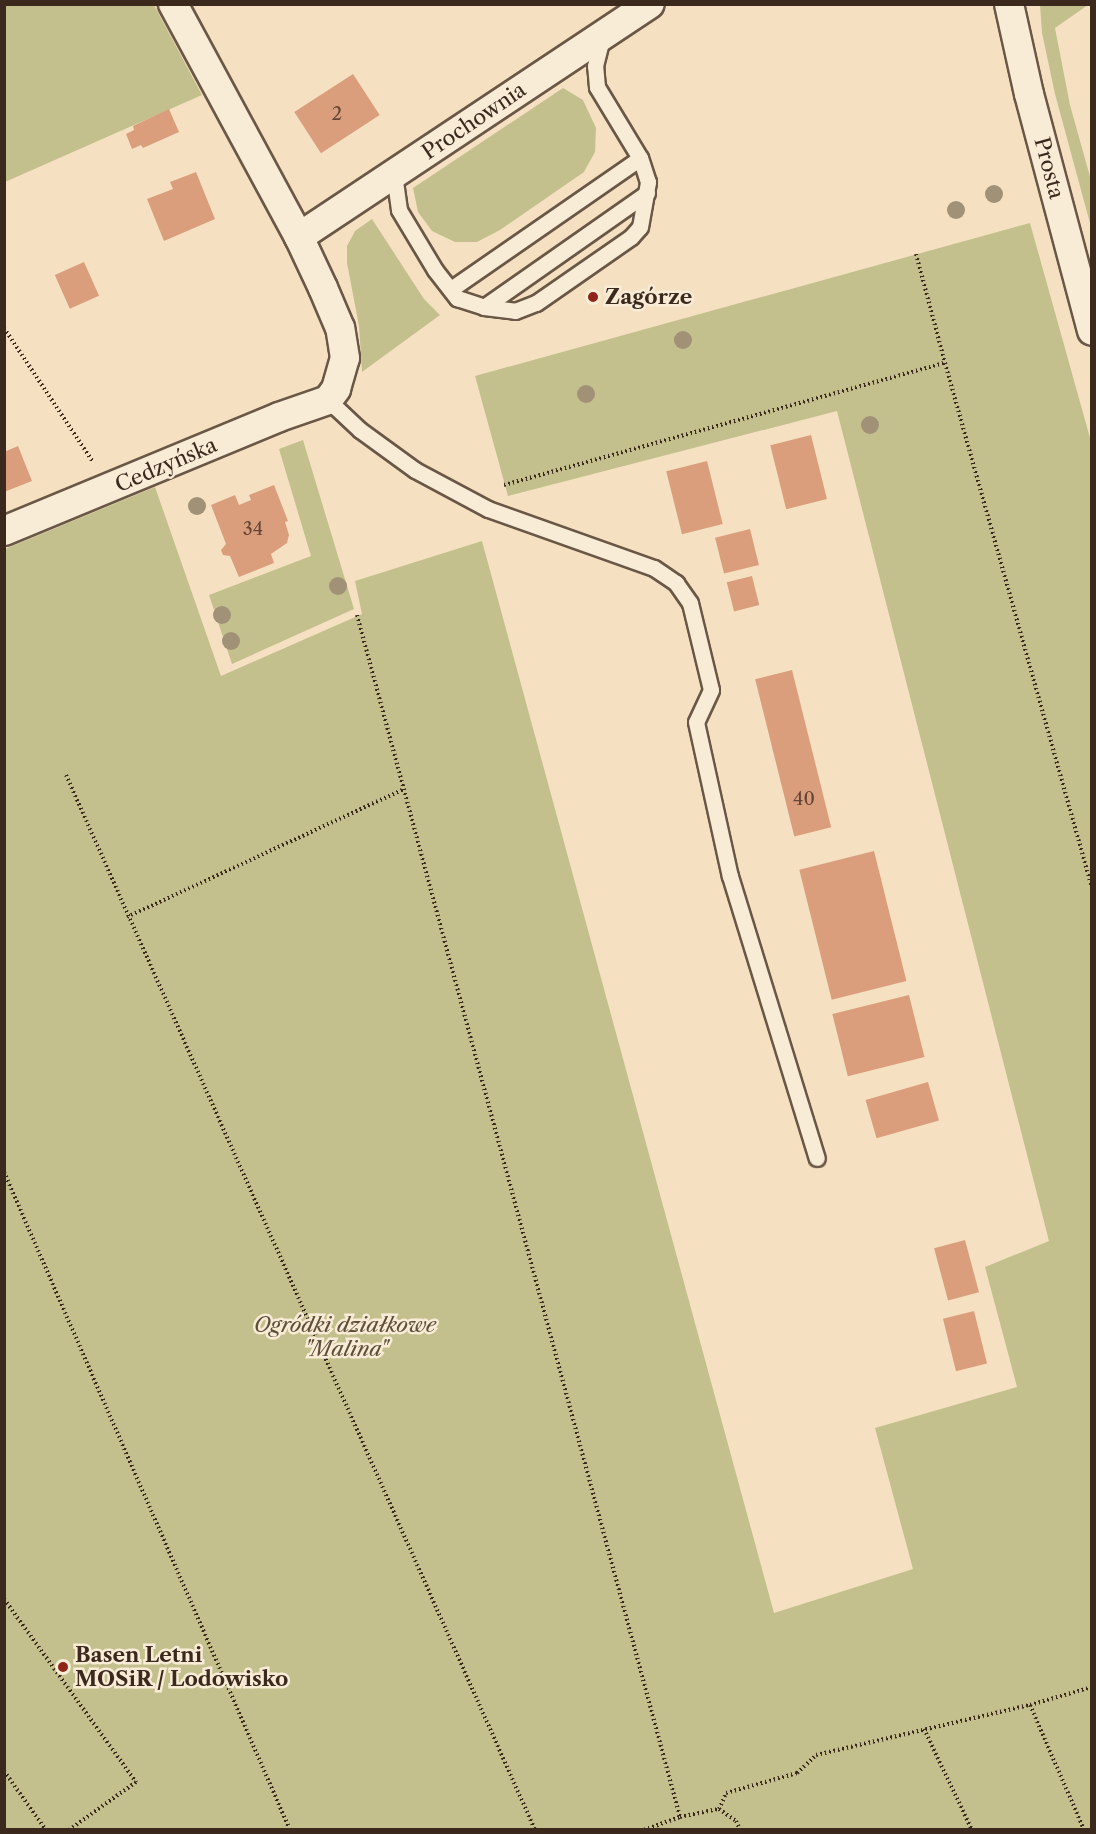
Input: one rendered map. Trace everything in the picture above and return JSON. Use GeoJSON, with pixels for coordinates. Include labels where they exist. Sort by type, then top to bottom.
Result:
{"type":"FeatureCollection","features":[{"type":"Feature","properties":{"kind":"street","name":"Prochownia"},"geometry":{"type":"LineString","coordinates":[[299,237],[650,4]]}},
{"type":"Feature","properties":{"kind":"street","name":"Prosta"},"geometry":{"type":"LineString","coordinates":[[1009,4],[1029,94],[1092,331]]}},
{"type":"Feature","properties":{"kind":"street"},"geometry":{"type":"LineString","coordinates":[[181,8],[299,237],[340,328],[345,358],[336,389],[328,400]]}},
{"type":"Feature","properties":{"kind":"street","name":"Cedzyńska"},"geometry":{"type":"LineString","coordinates":[[4,531],[328,400]]}},
{"type":"Feature","properties":{"kind":"lane"},"geometry":{"type":"LineString","coordinates":[[394,174],[399,210],[435,270],[458,298],[484,307],[514,311],[536,303],[622,243],[640,227],[648,182],[640,158],[597,87],[595,66],[603,35]]}},
{"type":"Feature","properties":{"kind":"lane"},"geometry":{"type":"LineString","coordinates":[[451,289],[640,158]]}},
{"type":"Feature","properties":{"kind":"lane"},"geometry":{"type":"LineString","coordinates":[[484,307],[647,193]]}},
{"type":"Feature","properties":{"kind":"lane"},"geometry":{"type":"LineString","coordinates":[[328,400],[360,430],[415,470],[488,509],[654,568],[676,583],[690,603],[711,690],[696,722],[730,876],[816,1158]]}},
{"type":"Feature","properties":{"kind":"path"},"geometry":{"type":"LineString","coordinates":[[916,254],[1092,888]]}},
{"type":"Feature","properties":{"kind":"path"},"geometry":{"type":"LineString","coordinates":[[4,328],[110,488]]}},
{"type":"Feature","properties":{"kind":"path"},"geometry":{"type":"LineString","coordinates":[[504,485],[945,363]]}},
{"type":"Feature","properties":{"kind":"path"},"geometry":{"type":"LineString","coordinates":[[357,615],[680,1817]]}},
{"type":"Feature","properties":{"kind":"path"},"geometry":{"type":"LineString","coordinates":[[66,775],[535,1830]]}},
{"type":"Feature","properties":{"kind":"path"},"geometry":{"type":"LineString","coordinates":[[128,917],[404,789]]}},
{"type":"Feature","properties":{"kind":"path"},"geometry":{"type":"LineString","coordinates":[[4,1172],[290,1830]]}},
{"type":"Feature","properties":{"kind":"path"},"geometry":{"type":"LineString","coordinates":[[4,1599],[136,1782],[69,1830]]}},
{"type":"Feature","properties":{"kind":"path"},"geometry":{"type":"LineString","coordinates":[[719,1809],[726,1793],[797,1773],[816,1755],[1030,1705],[1092,1687]]}},
{"type":"Feature","properties":{"kind":"path"},"geometry":{"type":"LineString","coordinates":[[1030,1705],[1084,1830]]}},
{"type":"Feature","properties":{"kind":"path"},"geometry":{"type":"LineString","coordinates":[[924,1730],[972,1830]]}},
{"type":"Feature","properties":{"kind":"path"},"geometry":{"type":"LineString","coordinates":[[4,1771],[46,1830]]}},
{"type":"Feature","properties":{"kind":"path"},"geometry":{"type":"LineString","coordinates":[[644,1830],[680,1817],[719,1809],[735,1821],[740,1830]]}},
{"type":"Feature","properties":{"kind":"green space"},"geometry":{"type":"Polygon","coordinates":[[[5,5],[154,5],[202,95],[5,182],[5,5]]]}},
{"type":"Feature","properties":{"kind":"green space"},"geometry":{"type":"Polygon","coordinates":[[[1040,5],[1088,5],[1055,28],[1070,105],[1091,180],[1091,227],[1055,94],[1042,33],[1040,5]]]}},
{"type":"Feature","properties":{"kind":"green space"},"geometry":{"type":"Polygon","coordinates":[[[563,88],[583,100],[596,128],[595,152],[584,172],[500,230],[477,242],[455,242],[432,231],[418,212],[413,188],[563,88]]]}},
{"type":"Feature","properties":{"kind":"green space"},"geometry":{"type":"Polygon","coordinates":[[[372,219],[424,299],[440,315],[362,372],[359,326],[347,263],[347,246],[355,231],[372,219]]]}},
{"type":"Feature","properties":{"kind":"green space","name":"Ogródki działkowe \"Malina\""},"geometry":{"type":"Polygon","coordinates":[[[1030,223],[1092,445],[1091,1829],[5,1829],[5,549],[155,487],[221,676],[362,614],[355,581],[482,541],[774,1613],[913,1569],[875,1428],[1017,1387],[985,1267],[1049,1241],[837,411],[508,496],[475,376],[1030,223]]]}},
{"type":"Feature","properties":{"kind":"green space"},"geometry":{"type":"Polygon","coordinates":[[[303,440],[354,609],[232,664],[209,595],[311,556],[279,449],[303,440]]]}},
{"type":"Feature","properties":{"kind":"building"},"geometry":{"type":"Polygon","coordinates":[[[353,74],[380,115],[321,153],[294,112],[353,74]]]}},
{"type":"Feature","properties":{"kind":"building"},"geometry":{"type":"Polygon","coordinates":[[[169,109],[179,132],[143,148],[141,145],[132,149],[126,134],[134,130],[133,126],[169,109]]]}},
{"type":"Feature","properties":{"kind":"building"},"geometry":{"type":"Polygon","coordinates":[[[196,172],[215,219],[164,241],[147,199],[173,189],[170,182],[196,172]]]}},
{"type":"Feature","properties":{"kind":"building"},"geometry":{"type":"Polygon","coordinates":[[[84,262],[99,296],[70,309],[55,275],[84,262]]]}},
{"type":"Feature","properties":{"kind":"building"},"geometry":{"type":"Polygon","coordinates":[[[811,435],[827,499],[786,509],[770,445],[811,435]]]}},
{"type":"Feature","properties":{"kind":"building"},"geometry":{"type":"Polygon","coordinates":[[[18,446],[32,481],[4,492],[4,452],[18,446]]]}},
{"type":"Feature","properties":{"kind":"building"},"geometry":{"type":"Polygon","coordinates":[[[707,461],[723,524],[682,534],[666,471],[707,461]]]}},
{"type":"Feature","properties":{"kind":"building"},"geometry":{"type":"Polygon","coordinates":[[[274,485],[288,521],[285,522],[289,535],[287,543],[271,554],[274,563],[239,577],[230,556],[223,555],[221,550],[226,544],[211,505],[235,495],[239,505],[251,500],[249,495],[274,485]]]}},
{"type":"Feature","properties":{"kind":"building"},"geometry":{"type":"Polygon","coordinates":[[[750,529],[759,565],[724,574],[715,538],[750,529]]]}},
{"type":"Feature","properties":{"kind":"building"},"geometry":{"type":"Polygon","coordinates":[[[752,576],[759,605],[734,611],[727,582],[752,576]]]}},
{"type":"Feature","properties":{"kind":"building"},"geometry":{"type":"Polygon","coordinates":[[[792,670],[831,827],[794,836],[755,679],[792,670]]]}},
{"type":"Feature","properties":{"kind":"building"},"geometry":{"type":"Polygon","coordinates":[[[874,851],[906,981],[832,1000],[799,870],[874,851]]]}},
{"type":"Feature","properties":{"kind":"building"},"geometry":{"type":"Polygon","coordinates":[[[909,995],[924,1057],[848,1076],[832,1014],[909,995]]]}},
{"type":"Feature","properties":{"kind":"building"},"geometry":{"type":"Polygon","coordinates":[[[928,1082],[939,1120],[877,1138],[866,1100],[928,1082]]]}},
{"type":"Feature","properties":{"kind":"building"},"geometry":{"type":"Polygon","coordinates":[[[965,1240],[979,1292],[948,1300],[934,1248],[965,1240]]]}},
{"type":"Feature","properties":{"kind":"building"},"geometry":{"type":"Polygon","coordinates":[[[974,1311],[987,1363],[956,1371],[943,1319],[974,1311]]]}},
{"type":"Feature","properties":{"kind":"place","name":"Zagórze"},"geometry":{"type":"Point","coordinates":[593,297]}},
{"type":"Feature","properties":{"kind":"place","name":"Basen Letni MOSiR / Lodowisko"},"geometry":{"type":"Point","coordinates":[63,1667]}}]}
